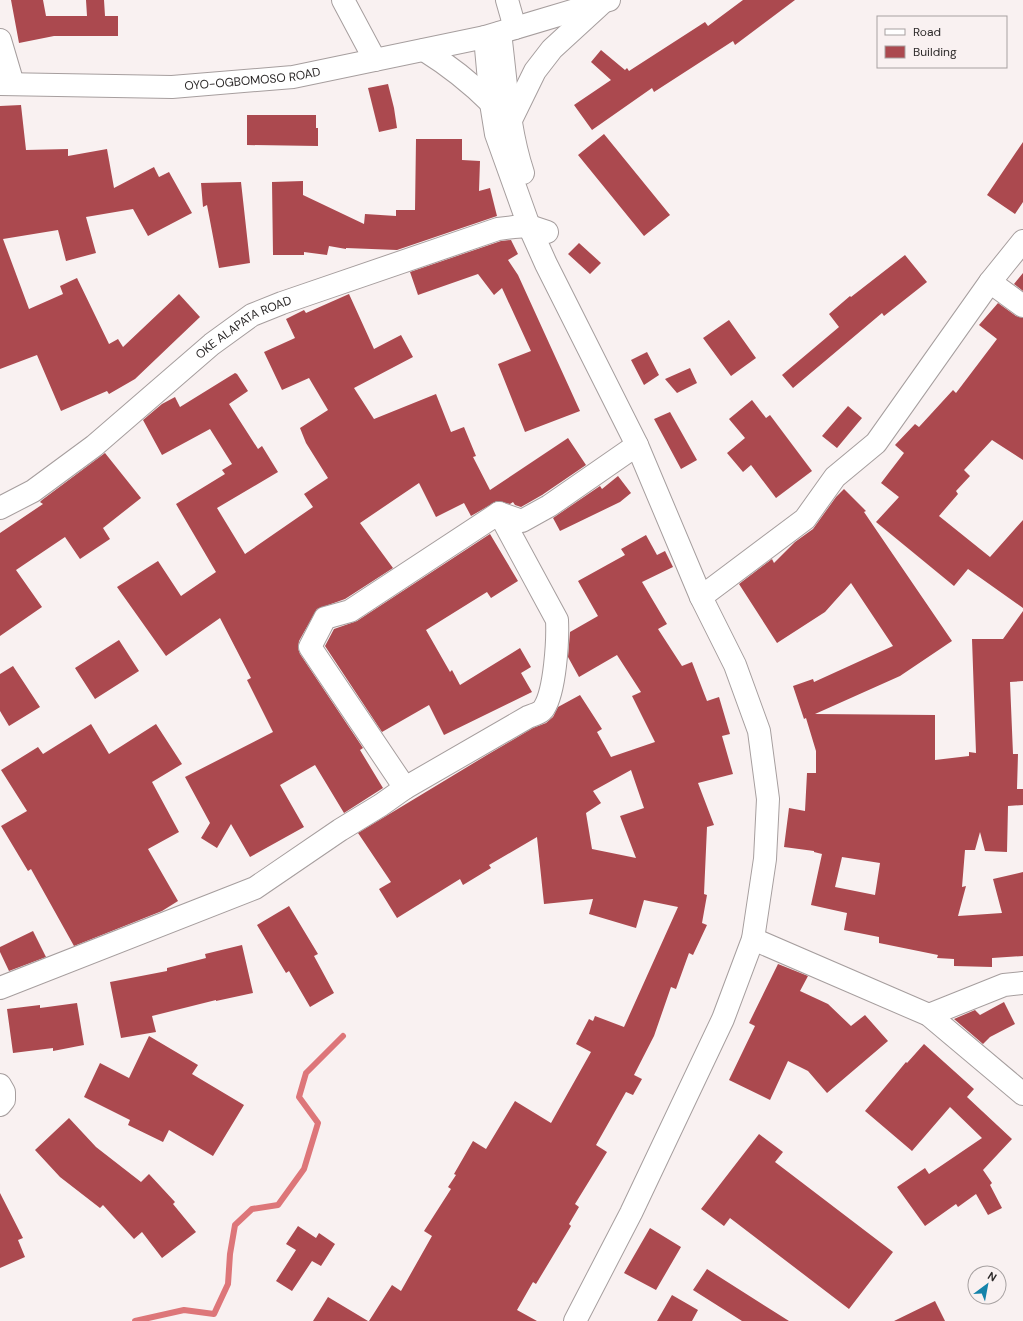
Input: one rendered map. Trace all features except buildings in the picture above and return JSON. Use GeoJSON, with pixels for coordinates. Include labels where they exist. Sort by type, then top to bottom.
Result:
{"type":"FeatureCollection","features":[{"type":"Feature","properties":{"kind":"main road"},"geometry":{"type":"LineString","coordinates":[[343,0],[375,60]]}},
{"type":"Feature","properties":{"kind":"main road"},"geometry":{"type":"LineString","coordinates":[[507,0],[500,33],[491,103],[496,134],[538,229]]}},
{"type":"Feature","properties":{"kind":"main road"},"geometry":{"type":"LineString","coordinates":[[511,120],[535,71],[548,54],[607,1]]}},
{"type":"Feature","properties":{"kind":"main road","name":"OYO-OGBOMOSO ROAD"},"geometry":{"type":"LineString","coordinates":[[6,84],[172,87],[294,77],[500,33],[607,1]]}},
{"type":"Feature","properties":{"kind":"main road"},"geometry":{"type":"LineString","coordinates":[[500,33],[511,120],[518,159],[529,190],[546,264],[637,445],[701,596],[734,665],[759,731],[768,800],[765,859],[753,939],[723,1018],[632,1213],[575,1321]]}},
{"type":"Feature","properties":{"kind":"main road"},"geometry":{"type":"LineString","coordinates":[[0,40],[6,84]]}},
{"type":"Feature","properties":{"kind":"main road"},"geometry":{"type":"LineString","coordinates":[[424,50],[450,66],[473,85],[491,103]]}},
{"type":"Feature","properties":{"kind":"main road","name":"OKE ALAPATA ROAD"},"geometry":{"type":"LineString","coordinates":[[0,508],[34,491],[94,446],[212,344],[252,315],[498,229],[514,227],[538,229]]}},
{"type":"Feature","properties":{"kind":"main road"},"geometry":{"type":"LineString","coordinates":[[701,596],[804,518],[835,477],[876,443],[990,282],[1023,241]]}},
{"type":"Feature","properties":{"kind":"main road"},"geometry":{"type":"LineString","coordinates":[[990,282],[1023,306]]}},
{"type":"Feature","properties":{"kind":"main road"},"geometry":{"type":"LineString","coordinates":[[498,513],[522,521],[549,506],[637,445]]}},
{"type":"Feature","properties":{"kind":"main road"},"geometry":{"type":"LineString","coordinates":[[405,788],[310,648],[325,618],[350,611],[498,513]]}},
{"type":"Feature","properties":{"kind":"main road"},"geometry":{"type":"LineString","coordinates":[[0,988],[255,888],[405,788],[528,717],[543,710],[551,694],[558,636],[557,620],[498,513]]}},
{"type":"Feature","properties":{"kind":"main road"},"geometry":{"type":"LineString","coordinates":[[753,939],[929,1015],[1023,1094]]}},
{"type":"Feature","properties":{"kind":"main road"},"geometry":{"type":"LineString","coordinates":[[929,1015],[1004,984],[1023,983]]}},
{"type":"Feature","properties":{"kind":"main road"},"geometry":{"type":"LineString","coordinates":[[0,1085],[4,1092],[4,1100],[0,1105]]}},
{"type":"Feature","properties":{"kind":"waterway"},"geometry":{"type":"LineString","coordinates":[[135,1321],[184,1310],[214,1314],[228,1284],[230,1254],[235,1225],[252,1209],[278,1205],[304,1169],[318,1123],[299,1097],[306,1073],[343,1036]]}}]}
